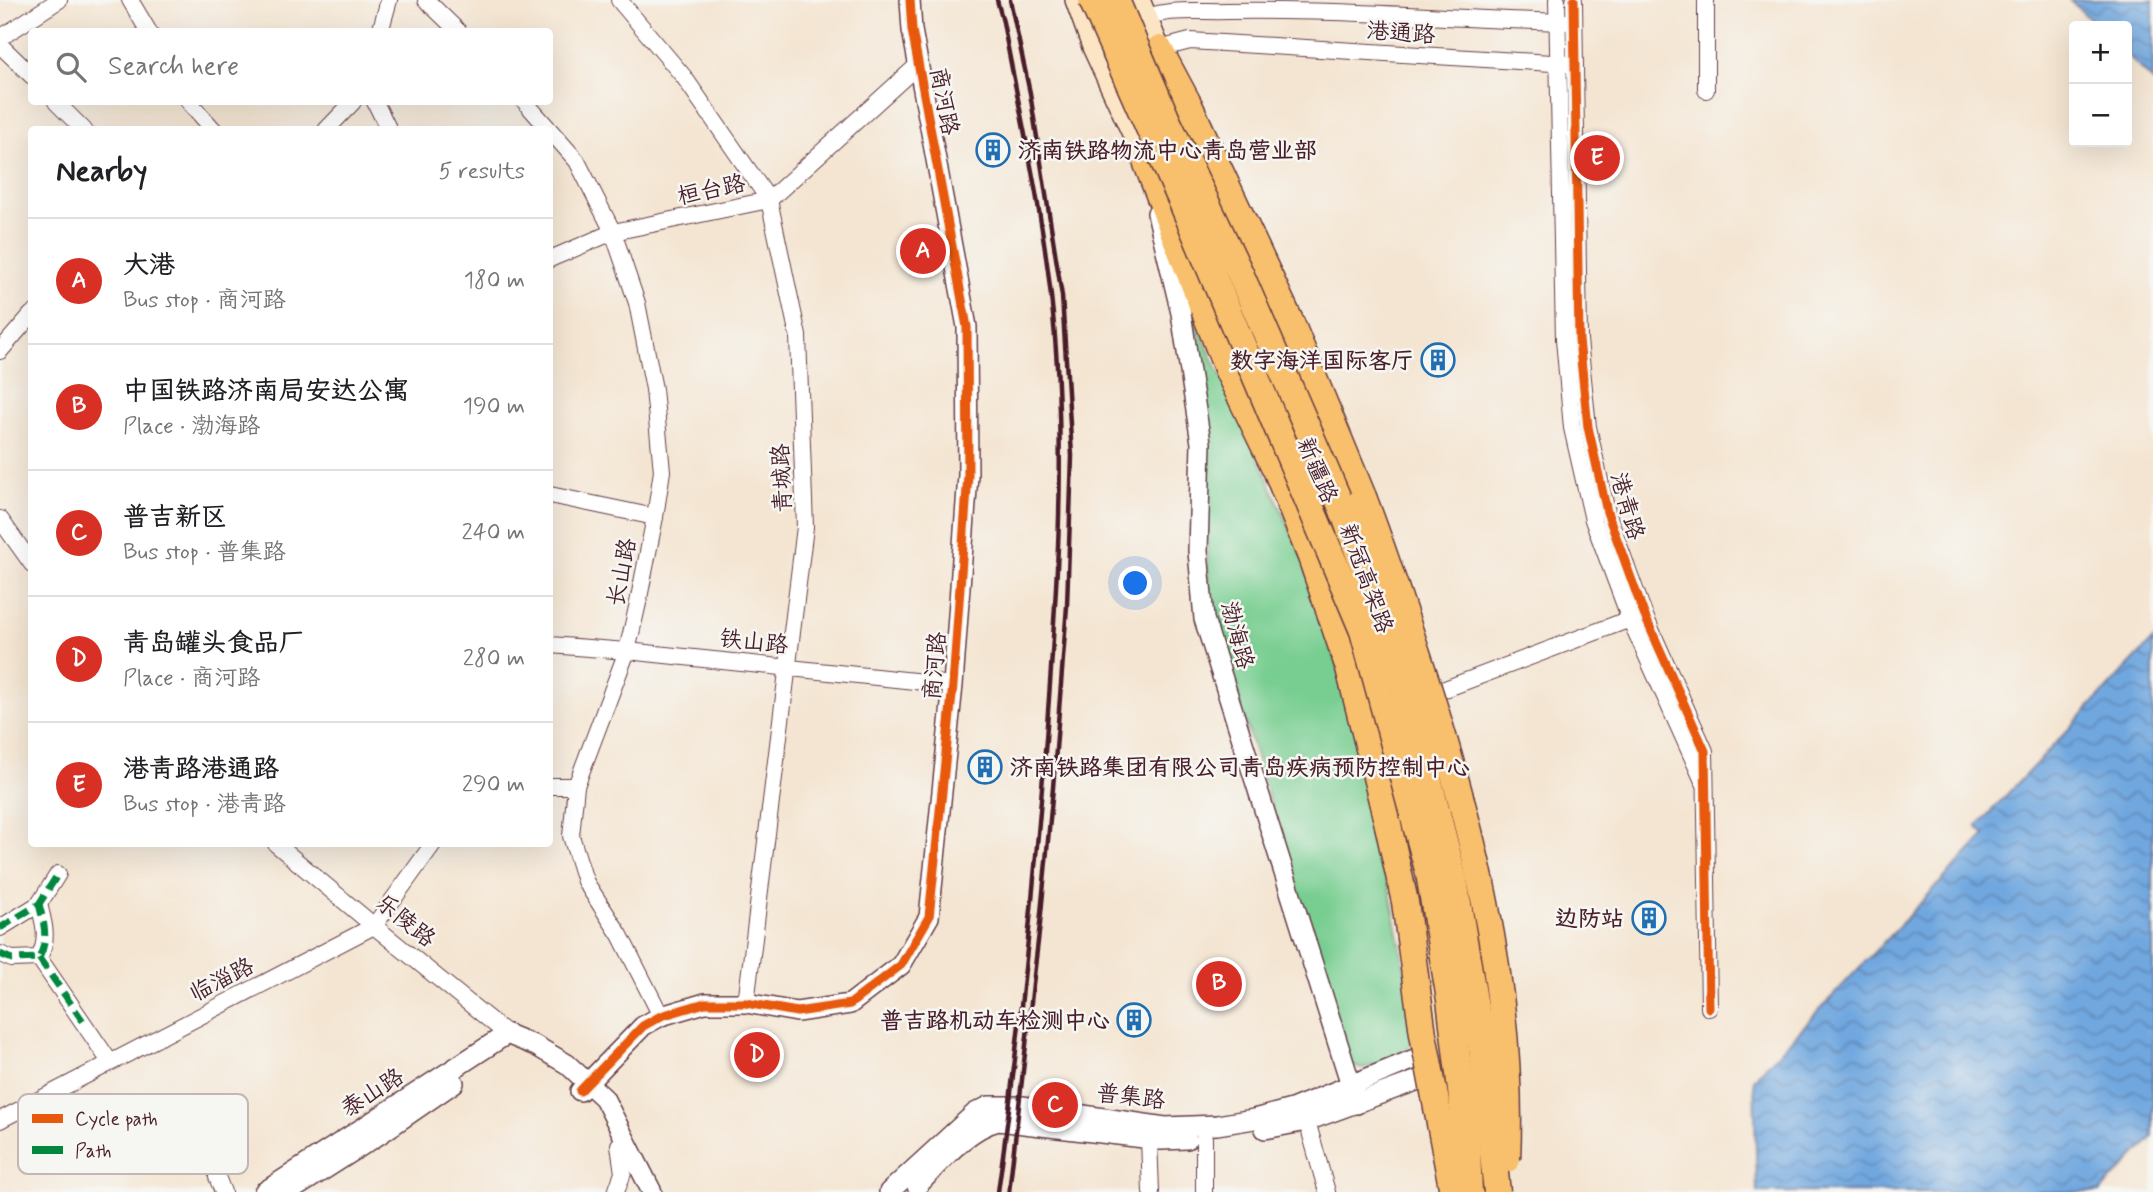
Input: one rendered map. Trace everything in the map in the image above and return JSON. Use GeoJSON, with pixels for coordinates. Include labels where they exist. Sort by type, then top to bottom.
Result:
{"type":"FeatureCollection","features":[{"type":"Feature","properties":{"kind":"highway","name":"新冠高架路"},"geometry":{"type":"LineString","coordinates":[[1092,0],[1192,225],[1363,631],[1429,873],[1450,1000],[1465,1118],[1469,1192]]}},
{"type":"Feature","properties":{"kind":"highway","name":"新冠高架路"},"geometry":{"type":"LineString","coordinates":[[1116,0],[1167,120],[1234,261],[1342,508],[1404,684],[1454,880],[1482,1049],[1497,1192]]}},
{"type":"Feature","properties":{"kind":"highway"},"geometry":{"type":"LineString","coordinates":[[1159,49],[1189,105],[1291,323],[1363,498],[1436,710],[1462,807],[1502,999],[1509,1115],[1505,1192]]}},
{"type":"Feature","properties":{"kind":"highway"},"geometry":{"type":"LineString","coordinates":[[1146,164],[1228,371],[1277,472],[1311,557],[1349,668],[1405,902],[1423,1034],[1453,1192]]}},
{"type":"Feature","properties":{"kind":"main road","name":"新疆路"},"geometry":{"type":"LineString","coordinates":[[1076,0],[1093,47],[1146,164],[1210,286],[1319,538],[1358,643],[1408,836],[1433,974],[1442,1071]]}},
{"type":"Feature","properties":{"kind":"main road","name":"新疆路"},"geometry":{"type":"LineString","coordinates":[[1142,8],[1217,199],[1266,302],[1352,500],[1394,612],[1422,698],[1449,796],[1479,924],[1498,1038]]}},
{"type":"Feature","properties":{"kind":"street"},"geometry":{"type":"LineString","coordinates":[[0,38],[59,0]]}},
{"type":"Feature","properties":{"kind":"street"},"geometry":{"type":"LineString","coordinates":[[130,0],[147,28]]}},
{"type":"Feature","properties":{"kind":"street"},"geometry":{"type":"LineString","coordinates":[[381,28],[389,0]]}},
{"type":"Feature","properties":{"kind":"street"},"geometry":{"type":"LineString","coordinates":[[426,0],[455,28]]}},
{"type":"Feature","properties":{"kind":"street","name":"青城路"},"geometry":{"type":"LineString","coordinates":[[619,0],[684,78],[769,200],[799,336],[805,527],[746,1003]]}},
{"type":"Feature","properties":{"kind":"street","name":"商河路"},"geometry":{"type":"LineString","coordinates":[[587,1090],[611,1059],[643,1026],[661,1016],[705,1003],[746,1003],[797,1012],[850,1004],[901,965],[929,917],[953,685],[968,475],[967,327],[912,30],[910,0]]}},
{"type":"Feature","properties":{"kind":"street","name":"港青路"},"geometry":{"type":"LineString","coordinates":[[1557,0],[1563,340],[1572,428],[1593,520],[1637,616],[1705,751],[1709,1008]]}},
{"type":"Feature","properties":{"kind":"street","name":"港青路"},"geometry":{"type":"LineString","coordinates":[[1574,0],[1579,340],[1588,427],[1607,512],[1637,616]]}},
{"type":"Feature","properties":{"kind":"street"},"geometry":{"type":"LineString","coordinates":[[1706,0],[1706,90]]}},
{"type":"Feature","properties":{"kind":"street","name":"港通路"},"geometry":{"type":"LineString","coordinates":[[1093,47],[1142,8],[1177,12],[1305,10],[1574,22]]}},
{"type":"Feature","properties":{"kind":"street","name":"港通路"},"geometry":{"type":"LineString","coordinates":[[1109,81],[1159,49],[1191,41],[1575,65]]}},
{"type":"Feature","properties":{"kind":"street"},"geometry":{"type":"LineString","coordinates":[[0,45],[28,72]]}},
{"type":"Feature","properties":{"kind":"street","name":"桓台路"},"geometry":{"type":"LineString","coordinates":[[553,258],[613,232],[769,200],[919,64]]}},
{"type":"Feature","properties":{"kind":"street"},"geometry":{"type":"LineString","coordinates":[[59,105],[80,126]]}},
{"type":"Feature","properties":{"kind":"street"},"geometry":{"type":"LineString","coordinates":[[191,105],[210,126]]}},
{"type":"Feature","properties":{"kind":"street"},"geometry":{"type":"LineString","coordinates":[[330,126],[351,105]]}},
{"type":"Feature","properties":{"kind":"street"},"geometry":{"type":"LineString","coordinates":[[376,105],[387,126]]}},
{"type":"Feature","properties":{"kind":"street","name":"长山路"},"geometry":{"type":"LineString","coordinates":[[528,105],[546,126]]}},
{"type":"Feature","properties":{"kind":"street","name":"长山路"},"geometry":{"type":"LineString","coordinates":[[553,134],[577,161],[613,232],[637,303],[654,389],[663,471],[655,517],[627,651],[576,786],[571,836],[585,881],[620,935],[661,1016]]}},
{"type":"Feature","properties":{"kind":"street","name":"渤海路"},"geometry":{"type":"LineString","coordinates":[[1146,164],[1181,313],[1201,443],[1198,551],[1205,619],[1354,1095]]}},
{"type":"Feature","properties":{"kind":"street"},"geometry":{"type":"LineString","coordinates":[[0,351],[28,319]]}},
{"type":"Feature","properties":{"kind":"street"},"geometry":{"type":"LineString","coordinates":[[553,496],[655,517]]}},
{"type":"Feature","properties":{"kind":"street"},"geometry":{"type":"LineString","coordinates":[[0,519],[28,558]]}},
{"type":"Feature","properties":{"kind":"street"},"geometry":{"type":"LineString","coordinates":[[1422,698],[1637,616]]}},
{"type":"Feature","properties":{"kind":"street","name":"铁山路"},"geometry":{"type":"LineString","coordinates":[[553,645],[953,685]]}},
{"type":"Feature","properties":{"kind":"street"},"geometry":{"type":"LineString","coordinates":[[553,786],[576,786]]}},
{"type":"Feature","properties":{"kind":"street","name":"乐陵路"},"geometry":{"type":"LineString","coordinates":[[280,847],[513,1039],[587,1090],[604,1098],[652,1192]]}},
{"type":"Feature","properties":{"kind":"street","name":"临淄路"},"geometry":{"type":"LineString","coordinates":[[49,1094],[374,926],[431,847]]}},
{"type":"Feature","properties":{"kind":"street"},"geometry":{"type":"LineString","coordinates":[[0,928],[38,904],[58,874]]}},
{"type":"Feature","properties":{"kind":"street"},"geometry":{"type":"LineString","coordinates":[[38,904],[46,946],[39,958]]}},
{"type":"Feature","properties":{"kind":"street"},"geometry":{"type":"LineString","coordinates":[[0,954],[12,959],[39,958]]}},
{"type":"Feature","properties":{"kind":"street"},"geometry":{"type":"LineString","coordinates":[[39,958],[110,1062]]}},
{"type":"Feature","properties":{"kind":"street"},"geometry":{"type":"LineString","coordinates":[[587,1090],[661,1016]]}},
{"type":"Feature","properties":{"kind":"street"},"geometry":{"type":"LineString","coordinates":[[1354,1095],[1440,1049],[1498,1038]]}},
{"type":"Feature","properties":{"kind":"street","name":"普集路"},"geometry":{"type":"LineString","coordinates":[[889,1192],[975,1113],[989,1106],[1022,1106],[1165,1127],[1217,1125],[1254,1119],[1442,1071],[1498,1038]]}},
{"type":"Feature","properties":{"kind":"street","name":"乐陵路"},"geometry":{"type":"LineString","coordinates":[[513,1039],[567,1064],[587,1090],[619,1145],[639,1192]]}},
{"type":"Feature","properties":{"kind":"street","name":"泰山路"},"geometry":{"type":"LineString","coordinates":[[264,1192],[513,1039]]}},
{"type":"Feature","properties":{"kind":"street","name":"泰山路"},"geometry":{"type":"LineString","coordinates":[[289,1192],[380,1134],[513,1039]]}},
{"type":"Feature","properties":{"kind":"street"},"geometry":{"type":"LineString","coordinates":[[567,1064],[580,1068],[611,1059]]}},
{"type":"Feature","properties":{"kind":"street","name":"普集路"},"geometry":{"type":"LineString","coordinates":[[910,1192],[967,1138],[985,1125],[998,1121],[1161,1140],[1224,1137],[1307,1121],[1354,1095]]}},
{"type":"Feature","properties":{"kind":"street","name":"临淄路"},"geometry":{"type":"LineString","coordinates":[[0,1120],[18,1111]]}},
{"type":"Feature","properties":{"kind":"street"},"geometry":{"type":"LineString","coordinates":[[1307,1121],[1327,1192]]}},
{"type":"Feature","properties":{"kind":"street"},"geometry":{"type":"LineString","coordinates":[[1204,1138],[1204,1192]]}},
{"type":"Feature","properties":{"kind":"street"},"geometry":{"type":"LineString","coordinates":[[1149,1139],[1151,1192]]}},
{"type":"Feature","properties":{"kind":"street"},"geometry":{"type":"LineString","coordinates":[[616,1192],[623,1173],[619,1145]]}},
{"type":"Feature","properties":{"kind":"green space"},"geometry":{"type":"Polygon","coordinates":[[[1184,298],[1301,554],[1360,735],[1417,1033],[1408,1049],[1392,1059],[1362,1069],[1351,1065],[1209,604],[1205,468],[1184,298]]]}},
{"type":"Feature","properties":{"kind":"water"},"geometry":{"type":"Polygon","coordinates":[[[2070,0],[2153,0],[2153,81],[2132,60],[2132,21],[2092,21],[2070,0]]]}},
{"type":"Feature","properties":{"kind":"water"},"geometry":{"type":"Polygon","coordinates":[[[2153,640],[2153,1137],[2100,1192],[1757,1192],[1754,1079],[1985,835],[1977,826],[2153,640]]]}},
{"type":"Feature","properties":{"kind":"railway"},"geometry":{"type":"LineString","coordinates":[[997,0],[1030,159],[1047,262],[1056,351],[1060,462],[1057,573],[1041,796],[1019,1023],[998,1192]]}},
{"type":"Feature","properties":{"kind":"railway"},"geometry":{"type":"LineString","coordinates":[[1009,1192],[1053,788],[1067,606],[1072,456],[1062,296],[1030,93],[1010,0]]}},
{"type":"Feature","properties":{"kind":"marked path"},"geometry":{"type":"LineString","coordinates":[[0,928],[39,904],[58,874]]}},
{"type":"Feature","properties":{"kind":"marked path"},"geometry":{"type":"LineString","coordinates":[[0,954],[12,959],[39,958],[45,937],[39,904]]}},
{"type":"Feature","properties":{"kind":"marked path"},"geometry":{"type":"LineString","coordinates":[[39,958],[85,1024]]}},
{"type":"Feature","properties":{"kind":"cycle path"},"geometry":{"type":"LineString","coordinates":[[580,1091],[643,1026],[661,1016],[705,1003],[746,1003],[797,1012],[850,1004],[901,965],[929,917],[953,685],[968,475],[967,327],[912,30],[910,0]]}},
{"type":"Feature","properties":{"kind":"cycle path"},"geometry":{"type":"LineString","coordinates":[[1574,0],[1579,340],[1588,427],[1607,512],[1644,614],[1705,751],[1709,1008]]}},
{"type":"Feature","properties":{"kind":"place","name":"济南铁路物流中心青岛营业部"},"geometry":{"type":"Point","coordinates":[993,150]}},
{"type":"Feature","properties":{"kind":"place","name":"港青路港通路"},"geometry":{"type":"Point","coordinates":[1597,158]}},
{"type":"Feature","properties":{"kind":"place","name":"大港"},"geometry":{"type":"Point","coordinates":[923,251]}},
{"type":"Feature","properties":{"kind":"place","name":"数字海洋国际客厅"},"geometry":{"type":"Point","coordinates":[1438,360]}},
{"type":"Feature","properties":{"kind":"place","name":"济南铁路集团有限公司青岛疾病预防控制中心"},"geometry":{"type":"Point","coordinates":[985,767]}},
{"type":"Feature","properties":{"kind":"place","name":"边防站"},"geometry":{"type":"Point","coordinates":[1649,918]}},
{"type":"Feature","properties":{"kind":"place","name":"中国铁路济南局安达公寓"},"geometry":{"type":"Point","coordinates":[1219,984]}},
{"type":"Feature","properties":{"kind":"place","name":"普吉路机动车检测中心"},"geometry":{"type":"Point","coordinates":[1134,1020]}},
{"type":"Feature","properties":{"kind":"place","name":"青岛罐头食品厂"},"geometry":{"type":"Point","coordinates":[757,1055]}},
{"type":"Feature","properties":{"kind":"place","name":"普吉新区"},"geometry":{"type":"Point","coordinates":[1055,1105]}}]}
